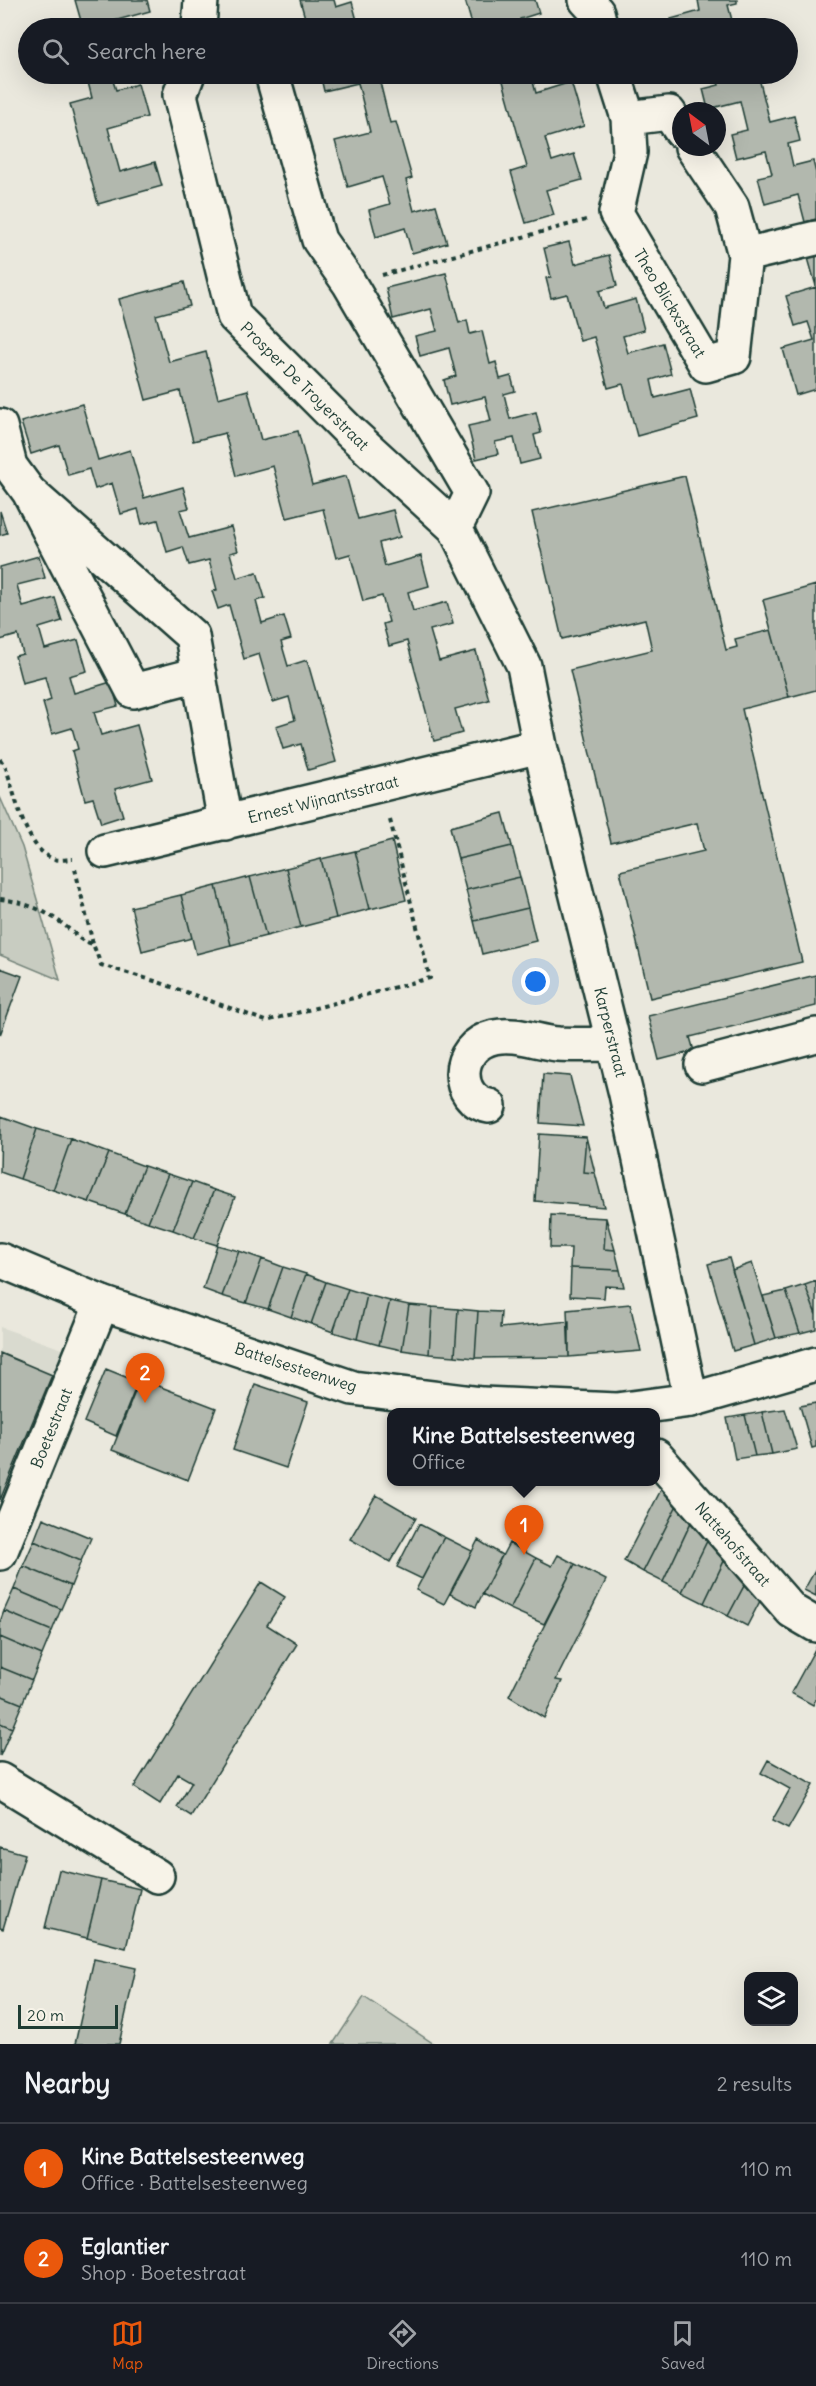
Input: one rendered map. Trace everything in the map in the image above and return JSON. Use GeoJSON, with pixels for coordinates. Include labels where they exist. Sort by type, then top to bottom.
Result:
{"type":"FeatureCollection","features":[{"type":"Feature","properties":{"kind":"street"},"geometry":{"type":"LineString","coordinates":[[200,18],[201,0]]}},
{"type":"Feature","properties":{"kind":"street","name":"Prosper De Troyerstraat"},"geometry":{"type":"LineString","coordinates":[[184,84],[180,95],[234,316],[350,432],[455,528],[524,666]]}},
{"type":"Feature","properties":{"kind":"street"},"geometry":{"type":"LineString","coordinates":[[275,84],[319,240],[349,284],[472,493],[455,528]]}},
{"type":"Feature","properties":{"kind":"street"},"geometry":{"type":"LineString","coordinates":[[616,213],[630,152],[628,118],[617,84]]}},
{"type":"Feature","properties":{"kind":"street"},"geometry":{"type":"LineString","coordinates":[[628,118],[669,113],[672,118]]}},
{"type":"Feature","properties":{"kind":"street","name":"Theo Blickxstraat"},"geometry":{"type":"LineString","coordinates":[[616,213],[706,364],[734,357],[745,255],[732,207],[698,156]]}},
{"type":"Feature","properties":{"kind":"street"},"geometry":{"type":"LineString","coordinates":[[745,255],[816,238]]}},
{"type":"Feature","properties":{"kind":"street"},"geometry":{"type":"LineString","coordinates":[[0,426],[10,466],[29,492],[133,691],[199,674]]}},
{"type":"Feature","properties":{"kind":"street"},"geometry":{"type":"LineString","coordinates":[[29,492],[192,636],[225,824]]}},
{"type":"Feature","properties":{"kind":"street","name":"Karperstraat"},"geometry":{"type":"LineString","coordinates":[[524,666],[540,746],[614,1044],[692,1400]]}},
{"type":"Feature","properties":{"kind":"street","name":"Ernest Wijnantsstraat"},"geometry":{"type":"LineString","coordinates":[[105,850],[225,824],[540,746]]}},
{"type":"Feature","properties":{"kind":"street"},"geometry":{"type":"LineString","coordinates":[[702,1065],[816,1035]]}},
{"type":"Feature","properties":{"kind":"street"},"geometry":{"type":"LineString","coordinates":[[489,1106],[481,1105],[473,1097],[462,1077],[463,1063],[468,1051],[479,1043],[495,1037],[528,1038],[556,1044],[614,1044]]}},
{"type":"Feature","properties":{"kind":"street","name":"Battelsesteenweg"},"geometry":{"type":"LineString","coordinates":[[0,1260],[102,1303],[353,1388],[482,1404],[559,1408]]}},
{"type":"Feature","properties":{"kind":"street","name":"Boetestraat"},"geometry":{"type":"LineString","coordinates":[[0,1553],[102,1303]]}},
{"type":"Feature","properties":{"kind":"street","name":"Battelsesteenweg"},"geometry":{"type":"LineString","coordinates":[[637,1408],[692,1400],[816,1364]]}},
{"type":"Feature","properties":{"kind":"street","name":"Nattehofstraat"},"geometry":{"type":"LineString","coordinates":[[660,1461],[792,1611],[816,1624]]}},
{"type":"Feature","properties":{"kind":"street"},"geometry":{"type":"LineString","coordinates":[[0,1780],[157,1876]]}},
{"type":"Feature","properties":{"kind":"path"},"geometry":{"type":"LineString","coordinates":[[349,284],[616,213]]}},
{"type":"Feature","properties":{"kind":"path"},"geometry":{"type":"LineString","coordinates":[[0,759],[6,768],[30,839],[45,855],[56,860],[73,859],[105,850]]}},
{"type":"Feature","properties":{"kind":"path"},"geometry":{"type":"LineString","coordinates":[[73,859],[93,944],[101,965],[158,982],[266,1022],[430,978],[381,785]]}},
{"type":"Feature","properties":{"kind":"path"},"geometry":{"type":"LineString","coordinates":[[0,899],[24,902],[71,930],[78,940],[93,944]]}},
{"type":"Feature","properties":{"kind":"shaded area"},"geometry":{"type":"Polygon","coordinates":[[[0,797],[22,847],[60,980],[0,955],[0,797]]]}},
{"type":"Feature","properties":{"kind":"shaded area"},"geometry":{"type":"Polygon","coordinates":[[[0,1327],[68,1351],[0,1511],[0,1327]]]}},
{"type":"Feature","properties":{"kind":"shaded area"},"geometry":{"type":"Polygon","coordinates":[[[364,1997],[434,2044],[333,2044],[364,1997]]]}},
{"type":"Feature","properties":{"kind":"building"},"geometry":{"type":"Polygon","coordinates":[[[75,0],[147,0],[150,11],[125,18],[80,18],[75,0]]]}},
{"type":"Feature","properties":{"kind":"building"},"geometry":{"type":"Polygon","coordinates":[[[300,0],[334,0],[336,7],[352,2],[356,18],[305,18],[300,0]]]}},
{"type":"Feature","properties":{"kind":"building"},"geometry":{"type":"Polygon","coordinates":[[[465,0],[535,0],[539,13],[523,18],[470,18],[465,0]]]}},
{"type":"Feature","properties":{"kind":"building"},"geometry":{"type":"Polygon","coordinates":[[[698,0],[737,0],[737,3],[728,5],[731,18],[675,18],[700,11],[698,0]]]}},
{"type":"Feature","properties":{"kind":"building"},"geometry":{"type":"Polygon","coordinates":[[[88,84],[114,84],[116,90],[138,84],[147,117],[108,128],[120,172],[155,162],[162,186],[98,204],[70,104],[92,98],[88,84]]]}},
{"type":"Feature","properties":{"kind":"building"},"geometry":{"type":"Polygon","coordinates":[[[322,84],[354,84],[324,91],[322,84]]]}},
{"type":"Feature","properties":{"kind":"building"},"geometry":{"type":"Polygon","coordinates":[[[358,84],[380,84],[390,123],[396,122],[412,178],[406,180],[414,211],[436,205],[447,243],[412,253],[405,228],[376,237],[369,210],[390,204],[382,177],[348,187],[335,141],[370,132],[358,84]]]}},
{"type":"Feature","properties":{"kind":"building"},"geometry":{"type":"Polygon","coordinates":[[[504,84],[534,84],[536,93],[572,84],[584,126],[545,138],[552,161],[574,154],[582,180],[546,190],[554,215],[526,223],[511,172],[527,167],[504,84]]]}},
{"type":"Feature","properties":{"kind":"building"},"geometry":{"type":"Polygon","coordinates":[[[719,84],[760,84],[770,122],[794,116],[800,141],[788,144],[793,166],[813,161],[816,173],[816,219],[805,222],[798,195],[765,204],[758,177],[772,174],[766,151],[736,158],[730,134],[747,130],[740,101],[726,104],[726,102],[706,102],[703,89],[719,84]]]}},
{"type":"Feature","properties":{"kind":"building"},"geometry":{"type":"Polygon","coordinates":[[[569,242],[575,264],[609,255],[617,286],[599,291],[604,308],[636,299],[644,330],[623,336],[628,353],[663,343],[671,374],[651,380],[655,398],[690,389],[698,419],[637,436],[623,384],[608,388],[594,337],[580,341],[567,294],[551,298],[546,278],[551,277],[544,248],[569,242]]]}},
{"type":"Feature","properties":{"kind":"building"},"geometry":{"type":"Polygon","coordinates":[[[816,255],[816,286],[808,258],[816,255]]]}},
{"type":"Feature","properties":{"kind":"building"},"geometry":{"type":"Polygon","coordinates":[[[446,273],[459,323],[467,320],[470,334],[482,331],[490,364],[496,362],[500,379],[511,376],[515,391],[504,394],[510,419],[536,412],[541,433],[534,435],[540,459],[520,464],[514,438],[495,442],[498,454],[476,459],[468,426],[491,421],[485,397],[450,405],[444,380],[456,376],[449,348],[420,356],[415,336],[437,331],[431,309],[393,319],[386,288],[446,273]]]}},
{"type":"Feature","properties":{"kind":"building"},"geometry":{"type":"Polygon","coordinates":[[[184,282],[190,306],[156,315],[169,362],[206,352],[218,398],[248,390],[261,440],[298,431],[312,485],[346,476],[358,519],[393,510],[400,537],[379,543],[385,566],[421,556],[429,586],[408,592],[413,611],[447,602],[453,624],[430,630],[439,661],[476,651],[489,700],[455,709],[462,733],[434,741],[407,641],[389,646],[383,624],[389,622],[382,596],[363,601],[350,554],[336,558],[323,509],[287,518],[273,466],[236,476],[225,433],[193,441],[180,391],[146,400],[119,299],[184,282]]]}},
{"type":"Feature","properties":{"kind":"building"},"geometry":{"type":"Polygon","coordinates":[[[816,287],[816,389],[796,395],[783,349],[814,340],[808,322],[795,326],[786,296],[816,287]]]}},
{"type":"Feature","properties":{"kind":"building"},"geometry":{"type":"Polygon","coordinates":[[[82,404],[98,460],[130,450],[144,498],[183,487],[189,508],[180,510],[189,538],[231,527],[238,551],[230,553],[237,578],[257,572],[265,598],[256,601],[262,623],[284,616],[291,639],[281,642],[288,666],[307,660],[336,762],[308,770],[301,744],[283,749],[276,726],[295,720],[289,697],[273,702],[259,654],[244,659],[229,605],[218,609],[212,591],[217,590],[209,560],[189,565],[183,547],[167,552],[158,520],[142,524],[138,509],[121,514],[112,483],[95,489],[89,469],[68,475],[59,445],[31,454],[21,422],[82,404]]]}},
{"type":"Feature","properties":{"kind":"building"},"geometry":{"type":"Polygon","coordinates":[[[685,476],[726,650],[737,647],[735,639],[771,630],[789,697],[742,709],[802,962],[650,998],[620,871],[704,851],[697,823],[611,843],[570,670],[652,650],[645,619],[562,639],[532,512],[685,476]]]}},
{"type":"Feature","properties":{"kind":"building"},"geometry":{"type":"Polygon","coordinates":[[[0,511],[7,533],[0,535],[0,511]]]}},
{"type":"Feature","properties":{"kind":"building"},"geometry":{"type":"Polygon","coordinates":[[[39,556],[45,578],[17,585],[23,607],[55,598],[62,621],[39,628],[45,649],[78,640],[87,671],[69,676],[74,693],[111,682],[118,706],[94,712],[101,735],[137,725],[152,779],[115,789],[123,816],[101,823],[93,798],[85,800],[72,751],[78,749],[72,728],[52,734],[43,703],[51,700],[45,677],[22,683],[15,656],[23,654],[18,635],[0,640],[0,567],[39,556]]]}},
{"type":"Feature","properties":{"kind":"building"},"geometry":{"type":"Polygon","coordinates":[[[816,585],[816,690],[789,697],[763,600],[816,585]]]}},
{"type":"Feature","properties":{"kind":"building"},"geometry":{"type":"Polygon","coordinates":[[[503,813],[512,846],[458,859],[450,827],[503,813]]]}},
{"type":"Feature","properties":{"kind":"building"},"geometry":{"type":"Polygon","coordinates":[[[392,841],[406,900],[370,909],[355,851],[392,841]]]}},
{"type":"Feature","properties":{"kind":"building"},"geometry":{"type":"Polygon","coordinates":[[[512,846],[520,877],[466,890],[458,859],[512,846]]]}},
{"type":"Feature","properties":{"kind":"building"},"geometry":{"type":"Polygon","coordinates":[[[355,851],[370,909],[336,918],[321,859],[355,851]]]}},
{"type":"Feature","properties":{"kind":"building"},"geometry":{"type":"Polygon","coordinates":[[[321,859],[336,918],[301,927],[286,868],[321,859]]]}},
{"type":"Feature","properties":{"kind":"building"},"geometry":{"type":"Polygon","coordinates":[[[286,868],[301,927],[266,936],[250,877],[286,868]]]}},
{"type":"Feature","properties":{"kind":"building"},"geometry":{"type":"Polygon","coordinates":[[[250,877],[266,936],[231,945],[216,886],[250,877]]]}},
{"type":"Feature","properties":{"kind":"building"},"geometry":{"type":"Polygon","coordinates":[[[520,877],[528,908],[474,921],[466,890],[520,877]]]}},
{"type":"Feature","properties":{"kind":"building"},"geometry":{"type":"Polygon","coordinates":[[[216,886],[231,945],[196,954],[181,895],[216,886]]]}},
{"type":"Feature","properties":{"kind":"building"},"geometry":{"type":"Polygon","coordinates":[[[181,895],[192,938],[142,951],[131,907],[181,895]]]}},
{"type":"Feature","properties":{"kind":"building"},"geometry":{"type":"Polygon","coordinates":[[[528,908],[536,941],[482,954],[474,921],[528,908]]]}},
{"type":"Feature","properties":{"kind":"building"},"geometry":{"type":"Polygon","coordinates":[[[0,968],[22,976],[0,1035],[0,968]]]}},
{"type":"Feature","properties":{"kind":"building"},"geometry":{"type":"Polygon","coordinates":[[[816,975],[816,1006],[690,1037],[694,1051],[659,1060],[648,1016],[816,975]]]}},
{"type":"Feature","properties":{"kind":"building"},"geometry":{"type":"Polygon","coordinates":[[[543,1074],[570,1076],[583,1126],[540,1123],[543,1074]]]}},
{"type":"Feature","properties":{"kind":"building"},"geometry":{"type":"Polygon","coordinates":[[[1,1116],[37,1129],[20,1179],[0,1172],[1,1116]]]}},
{"type":"Feature","properties":{"kind":"building"},"geometry":{"type":"Polygon","coordinates":[[[37,1129],[71,1139],[53,1190],[20,1179],[37,1129]]]}},
{"type":"Feature","properties":{"kind":"building"},"geometry":{"type":"Polygon","coordinates":[[[539,1134],[586,1137],[583,1172],[595,1173],[604,1207],[535,1201],[539,1134]]]}},
{"type":"Feature","properties":{"kind":"building"},"geometry":{"type":"Polygon","coordinates":[[[586,1137],[595,1173],[583,1172],[586,1137]]]}},
{"type":"Feature","properties":{"kind":"building"},"geometry":{"type":"Polygon","coordinates":[[[71,1139],[109,1153],[89,1202],[53,1190],[71,1139]]]}},
{"type":"Feature","properties":{"kind":"building"},"geometry":{"type":"Polygon","coordinates":[[[109,1153],[144,1166],[125,1214],[89,1202],[109,1153]]]}},
{"type":"Feature","properties":{"kind":"building"},"geometry":{"type":"Polygon","coordinates":[[[144,1166],[168,1174],[148,1222],[125,1214],[144,1166]]]}},
{"type":"Feature","properties":{"kind":"building"},"geometry":{"type":"Polygon","coordinates":[[[168,1174],[192,1182],[173,1230],[148,1222],[168,1174]]]}},
{"type":"Feature","properties":{"kind":"building"},"geometry":{"type":"Polygon","coordinates":[[[192,1182],[214,1190],[194,1238],[173,1230],[192,1182]]]}},
{"type":"Feature","properties":{"kind":"building"},"geometry":{"type":"Polygon","coordinates":[[[214,1190],[235,1197],[217,1245],[194,1238],[214,1190]]]}},
{"type":"Feature","properties":{"kind":"building"},"geometry":{"type":"Polygon","coordinates":[[[551,1215],[606,1218],[604,1249],[615,1250],[620,1270],[570,1268],[571,1248],[550,1248],[551,1215]]]}},
{"type":"Feature","properties":{"kind":"building"},"geometry":{"type":"Polygon","coordinates":[[[606,1218],[615,1250],[604,1249],[606,1218]]]}},
{"type":"Feature","properties":{"kind":"building"},"geometry":{"type":"Polygon","coordinates":[[[217,1245],[239,1251],[222,1296],[203,1289],[217,1245]]]}},
{"type":"Feature","properties":{"kind":"building"},"geometry":{"type":"Polygon","coordinates":[[[239,1251],[262,1259],[246,1303],[222,1296],[239,1251]]]}},
{"type":"Feature","properties":{"kind":"building"},"geometry":{"type":"Polygon","coordinates":[[[729,1258],[754,1345],[733,1351],[708,1264],[729,1258]]]}},
{"type":"Feature","properties":{"kind":"building"},"geometry":{"type":"Polygon","coordinates":[[[262,1259],[283,1267],[268,1309],[246,1303],[262,1259]]]}},
{"type":"Feature","properties":{"kind":"building"},"geometry":{"type":"Polygon","coordinates":[[[752,1263],[776,1338],[754,1345],[732,1270],[752,1263]]]}},
{"type":"Feature","properties":{"kind":"building"},"geometry":{"type":"Polygon","coordinates":[[[283,1267],[306,1274],[291,1317],[268,1309],[283,1267]]]}},
{"type":"Feature","properties":{"kind":"building"},"geometry":{"type":"Polygon","coordinates":[[[571,1268],[620,1270],[624,1287],[605,1286],[604,1298],[570,1296],[571,1268]]]}},
{"type":"Feature","properties":{"kind":"building"},"geometry":{"type":"Polygon","coordinates":[[[306,1274],[326,1282],[311,1324],[291,1317],[306,1274]]]}},
{"type":"Feature","properties":{"kind":"building"},"geometry":{"type":"Polygon","coordinates":[[[816,1281],[816,1315],[805,1285],[816,1281]]]}},
{"type":"Feature","properties":{"kind":"building"},"geometry":{"type":"Polygon","coordinates":[[[326,1282],[348,1289],[333,1332],[311,1324],[326,1282]]]}},
{"type":"Feature","properties":{"kind":"building"},"geometry":{"type":"Polygon","coordinates":[[[805,1285],[816,1315],[816,1329],[800,1333],[786,1291],[805,1285]]]}},
{"type":"Feature","properties":{"kind":"building"},"geometry":{"type":"Polygon","coordinates":[[[348,1289],[367,1295],[357,1339],[333,1332],[348,1289]]]}},
{"type":"Feature","properties":{"kind":"building"},"geometry":{"type":"Polygon","coordinates":[[[786,1291],[800,1333],[776,1338],[763,1296],[786,1291]]]}},
{"type":"Feature","properties":{"kind":"building"},"geometry":{"type":"Polygon","coordinates":[[[367,1295],[390,1301],[379,1345],[357,1339],[367,1295]]]}},
{"type":"Feature","properties":{"kind":"building"},"geometry":{"type":"Polygon","coordinates":[[[390,1301],[409,1305],[402,1350],[379,1345],[390,1301]]]}},
{"type":"Feature","properties":{"kind":"building"},"geometry":{"type":"Polygon","coordinates":[[[630,1304],[641,1351],[569,1357],[567,1310],[630,1304]]]}},
{"type":"Feature","properties":{"kind":"building"},"geometry":{"type":"Polygon","coordinates":[[[409,1305],[432,1307],[429,1354],[402,1350],[409,1305]]]}},
{"type":"Feature","properties":{"kind":"building"},"geometry":{"type":"Polygon","coordinates":[[[432,1307],[458,1309],[455,1356],[429,1354],[432,1307]]]}},
{"type":"Feature","properties":{"kind":"building"},"geometry":{"type":"Polygon","coordinates":[[[458,1309],[478,1311],[475,1358],[455,1356],[458,1309]]]}},
{"type":"Feature","properties":{"kind":"building"},"geometry":{"type":"Polygon","coordinates":[[[478,1311],[501,1312],[500,1328],[569,1321],[569,1357],[475,1358],[478,1311]]]}},
{"type":"Feature","properties":{"kind":"building"},"geometry":{"type":"Polygon","coordinates":[[[0,1353],[52,1375],[0,1500],[0,1353]]]}},
{"type":"Feature","properties":{"kind":"building"},"geometry":{"type":"Polygon","coordinates":[[[106,1369],[138,1382],[116,1436],[84,1422],[106,1369]]]}},
{"type":"Feature","properties":{"kind":"building"},"geometry":{"type":"Polygon","coordinates":[[[140,1379],[216,1408],[188,1480],[112,1450],[140,1379]]]}},
{"type":"Feature","properties":{"kind":"building"},"geometry":{"type":"Polygon","coordinates":[[[255,1384],[308,1402],[286,1468],[233,1450],[255,1384]]]}},
{"type":"Feature","properties":{"kind":"building"},"geometry":{"type":"Polygon","coordinates":[[[816,1403],[816,1447],[812,1448],[800,1406],[816,1403]]]}},
{"type":"Feature","properties":{"kind":"building"},"geometry":{"type":"Polygon","coordinates":[[[785,1409],[797,1449],[772,1454],[762,1412],[785,1409]]]}},
{"type":"Feature","properties":{"kind":"building"},"geometry":{"type":"Polygon","coordinates":[[[762,1412],[772,1454],[755,1456],[745,1415],[762,1412]]]}},
{"type":"Feature","properties":{"kind":"building"},"geometry":{"type":"Polygon","coordinates":[[[745,1415],[755,1456],[735,1459],[727,1418],[745,1415]]]}},
{"type":"Feature","properties":{"kind":"building"},"geometry":{"type":"Polygon","coordinates":[[[663,1486],[678,1503],[643,1572],[624,1561],[663,1486]]]}},
{"type":"Feature","properties":{"kind":"building"},"geometry":{"type":"Polygon","coordinates":[[[376,1495],[416,1518],[390,1562],[350,1539],[376,1495]]]}},
{"type":"Feature","properties":{"kind":"building"},"geometry":{"type":"Polygon","coordinates":[[[678,1503],[692,1520],[663,1582],[643,1572],[678,1503]]]}},
{"type":"Feature","properties":{"kind":"building"},"geometry":{"type":"Polygon","coordinates":[[[43,1518],[91,1538],[81,1561],[34,1541],[43,1518]]]}},
{"type":"Feature","properties":{"kind":"building"},"geometry":{"type":"Polygon","coordinates":[[[692,1520],[708,1539],[682,1592],[663,1582],[692,1520]]]}},
{"type":"Feature","properties":{"kind":"building"},"geometry":{"type":"Polygon","coordinates":[[[419,1524],[444,1537],[422,1579],[397,1567],[419,1524]]]}},
{"type":"Feature","properties":{"kind":"building"},"geometry":{"type":"Polygon","coordinates":[[[444,1537],[472,1551],[444,1604],[416,1590],[444,1537]]]}},
{"type":"Feature","properties":{"kind":"building"},"geometry":{"type":"Polygon","coordinates":[[[708,1539],[725,1559],[704,1603],[682,1592],[708,1539]]]}},
{"type":"Feature","properties":{"kind":"building"},"geometry":{"type":"Polygon","coordinates":[[[478,1540],[502,1555],[476,1607],[450,1594],[478,1540]]]}},
{"type":"Feature","properties":{"kind":"building"},"geometry":{"type":"Polygon","coordinates":[[[34,1541],[81,1561],[71,1586],[23,1566],[34,1541]]]}},
{"type":"Feature","properties":{"kind":"building"},"geometry":{"type":"Polygon","coordinates":[[[509,1543],[536,1558],[510,1609],[482,1594],[509,1543]]]}},
{"type":"Feature","properties":{"kind":"building"},"geometry":{"type":"Polygon","coordinates":[[[558,1555],[575,1564],[544,1624],[510,1609],[536,1558],[552,1566],[558,1555]]]}},
{"type":"Feature","properties":{"kind":"building"},"geometry":{"type":"Polygon","coordinates":[[[725,1559],[745,1584],[728,1616],[704,1603],[725,1559]]]}},
{"type":"Feature","properties":{"kind":"building"},"geometry":{"type":"Polygon","coordinates":[[[575,1564],[606,1580],[556,1680],[562,1681],[544,1718],[509,1696],[575,1564]]]}},
{"type":"Feature","properties":{"kind":"building"},"geometry":{"type":"Polygon","coordinates":[[[23,1566],[71,1586],[61,1609],[14,1589],[23,1566]]]}},
{"type":"Feature","properties":{"kind":"building"},"geometry":{"type":"Polygon","coordinates":[[[816,1569],[816,1596],[804,1590],[816,1569]]]}},
{"type":"Feature","properties":{"kind":"building"},"geometry":{"type":"Polygon","coordinates":[[[261,1582],[285,1597],[267,1625],[297,1644],[191,1816],[177,1807],[192,1782],[178,1774],[160,1804],[134,1787],[261,1582]]]}},
{"type":"Feature","properties":{"kind":"building"},"geometry":{"type":"Polygon","coordinates":[[[745,1584],[760,1601],[747,1626],[728,1616],[745,1584]]]}},
{"type":"Feature","properties":{"kind":"building"},"geometry":{"type":"Polygon","coordinates":[[[14,1589],[61,1609],[52,1631],[4,1611],[14,1589]]]}},
{"type":"Feature","properties":{"kind":"building"},"geometry":{"type":"Polygon","coordinates":[[[4,1611],[52,1631],[42,1655],[0,1637],[0,1622],[4,1611]]]}},
{"type":"Feature","properties":{"kind":"building"},"geometry":{"type":"Polygon","coordinates":[[[0,1637],[42,1655],[32,1680],[0,1667],[0,1637]]]}},
{"type":"Feature","properties":{"kind":"building"},"geometry":{"type":"Polygon","coordinates":[[[815,1649],[816,1699],[813,1705],[791,1693],[815,1649]]]}},
{"type":"Feature","properties":{"kind":"building"},"geometry":{"type":"Polygon","coordinates":[[[0,1667],[32,1680],[22,1704],[0,1695],[0,1667]]]}},
{"type":"Feature","properties":{"kind":"building"},"geometry":{"type":"Polygon","coordinates":[[[0,1695],[22,1704],[12,1728],[0,1723],[0,1695]]]}},
{"type":"Feature","properties":{"kind":"building"},"geometry":{"type":"Polygon","coordinates":[[[0,1723],[12,1728],[0,1756],[0,1723]]]}},
{"type":"Feature","properties":{"kind":"building"},"geometry":{"type":"Polygon","coordinates":[[[768,1760],[813,1785],[788,1829],[772,1821],[790,1789],[761,1773],[768,1760]]]}},
{"type":"Feature","properties":{"kind":"building"},"geometry":{"type":"Polygon","coordinates":[[[0,1847],[25,1854],[3,1929],[0,1928],[0,1847]]]}},
{"type":"Feature","properties":{"kind":"building"},"geometry":{"type":"Polygon","coordinates":[[[59,1870],[101,1880],[87,1938],[45,1928],[59,1870]]]}},
{"type":"Feature","properties":{"kind":"building"},"geometry":{"type":"Polygon","coordinates":[[[101,1880],[140,1889],[126,1948],[87,1938],[101,1880]]]}},
{"type":"Feature","properties":{"kind":"building"},"geometry":{"type":"Polygon","coordinates":[[[94,1959],[136,1968],[119,2044],[75,2044],[94,1959]]]}},
{"type":"Feature","properties":{"kind":"place","name":"Eglantier"},"geometry":{"type":"Point","coordinates":[145,1403]}},
{"type":"Feature","properties":{"kind":"place","name":"Kine Battelsesteenweg"},"geometry":{"type":"Point","coordinates":[524,1555]}}]}
